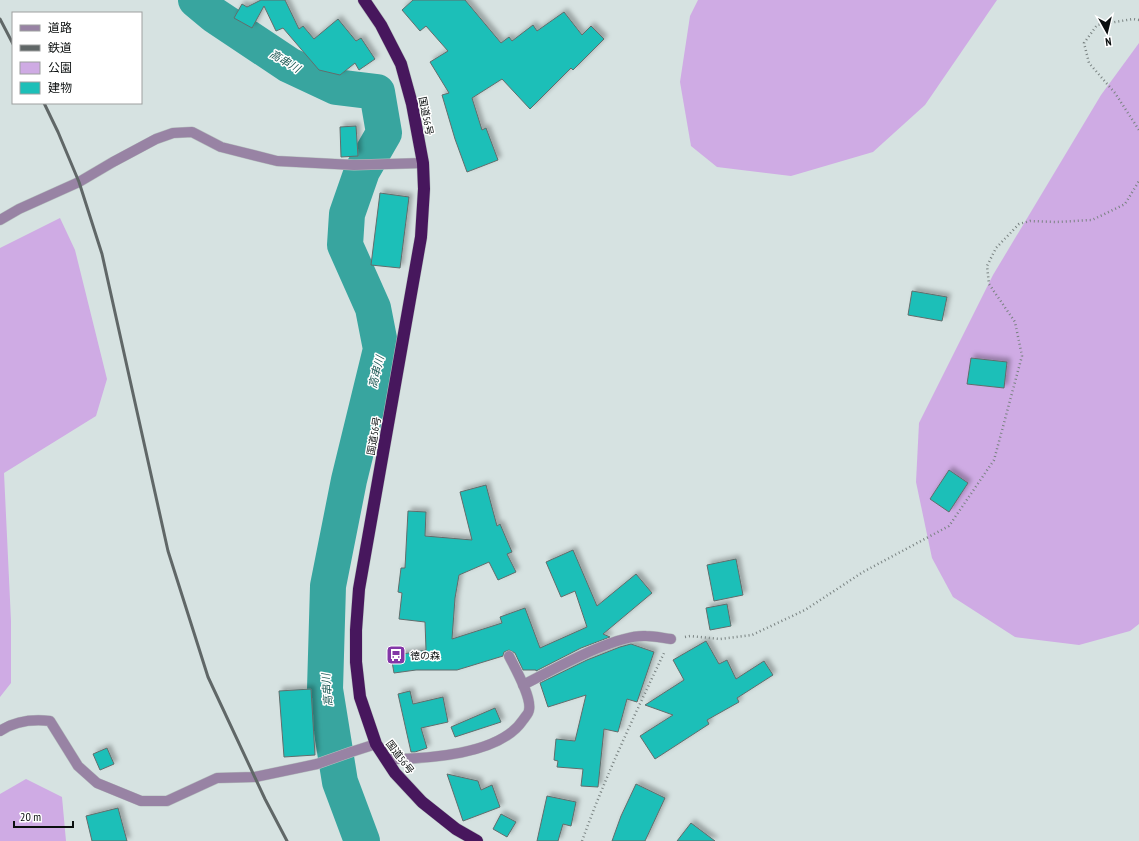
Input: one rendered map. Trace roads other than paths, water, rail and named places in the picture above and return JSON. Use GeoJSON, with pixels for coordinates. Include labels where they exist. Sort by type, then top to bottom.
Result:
{"type":"FeatureCollection","features":[{"type":"Feature","properties":{"kind":"highway","name":"国道56号"},"geometry":{"type":"LineString","coordinates":[[364,0],[380,25],[401,64],[412,104],[423,163],[424,189],[421,237],[360,589],[356,630],[356,662],[360,697],[376,744],[395,773],[422,802],[456,829],[477,841]]}},
{"type":"Feature","properties":{"kind":"street"},"geometry":{"type":"LineString","coordinates":[[0,220],[19,209],[78,182],[156,139],[173,132],[192,132],[221,147],[277,161],[354,165],[423,163]]}},
{"type":"Feature","properties":{"kind":"street"},"geometry":{"type":"LineString","coordinates":[[523,685],[598,649],[625,639],[645,636],[671,639]]}},
{"type":"Feature","properties":{"kind":"street"},"geometry":{"type":"LineString","coordinates":[[387,759],[416,759],[469,751],[496,742],[517,729],[529,710],[528,696],[509,656]]}},
{"type":"Feature","properties":{"kind":"street"},"geometry":{"type":"LineString","coordinates":[[0,731],[10,724],[35,720],[50,721],[78,766],[98,783],[141,801],[168,801],[217,778],[255,777],[317,764],[376,744]]}},
{"type":"Feature","properties":{"kind":"waterway","name":"高串川"},"geometry":{"type":"LineString","coordinates":[[196,0],[214,15],[289,65],[336,87],[377,92],[384,133],[362,171],[347,214],[345,245],[373,308],[381,349],[349,480],[328,586],[325,689],[340,782],[362,841]]}},
{"type":"Feature","properties":{"kind":"railway"},"geometry":{"type":"LineString","coordinates":[[0,19],[12,42]]}},
{"type":"Feature","properties":{"kind":"railway"},"geometry":{"type":"LineString","coordinates":[[44,104],[79,182],[102,254],[168,551],[208,677],[265,799],[287,841]]}},
{"type":"Feature","properties":{"kind":"place","name":"徳の森"},"geometry":{"type":"Point","coordinates":[396,655]}}]}
